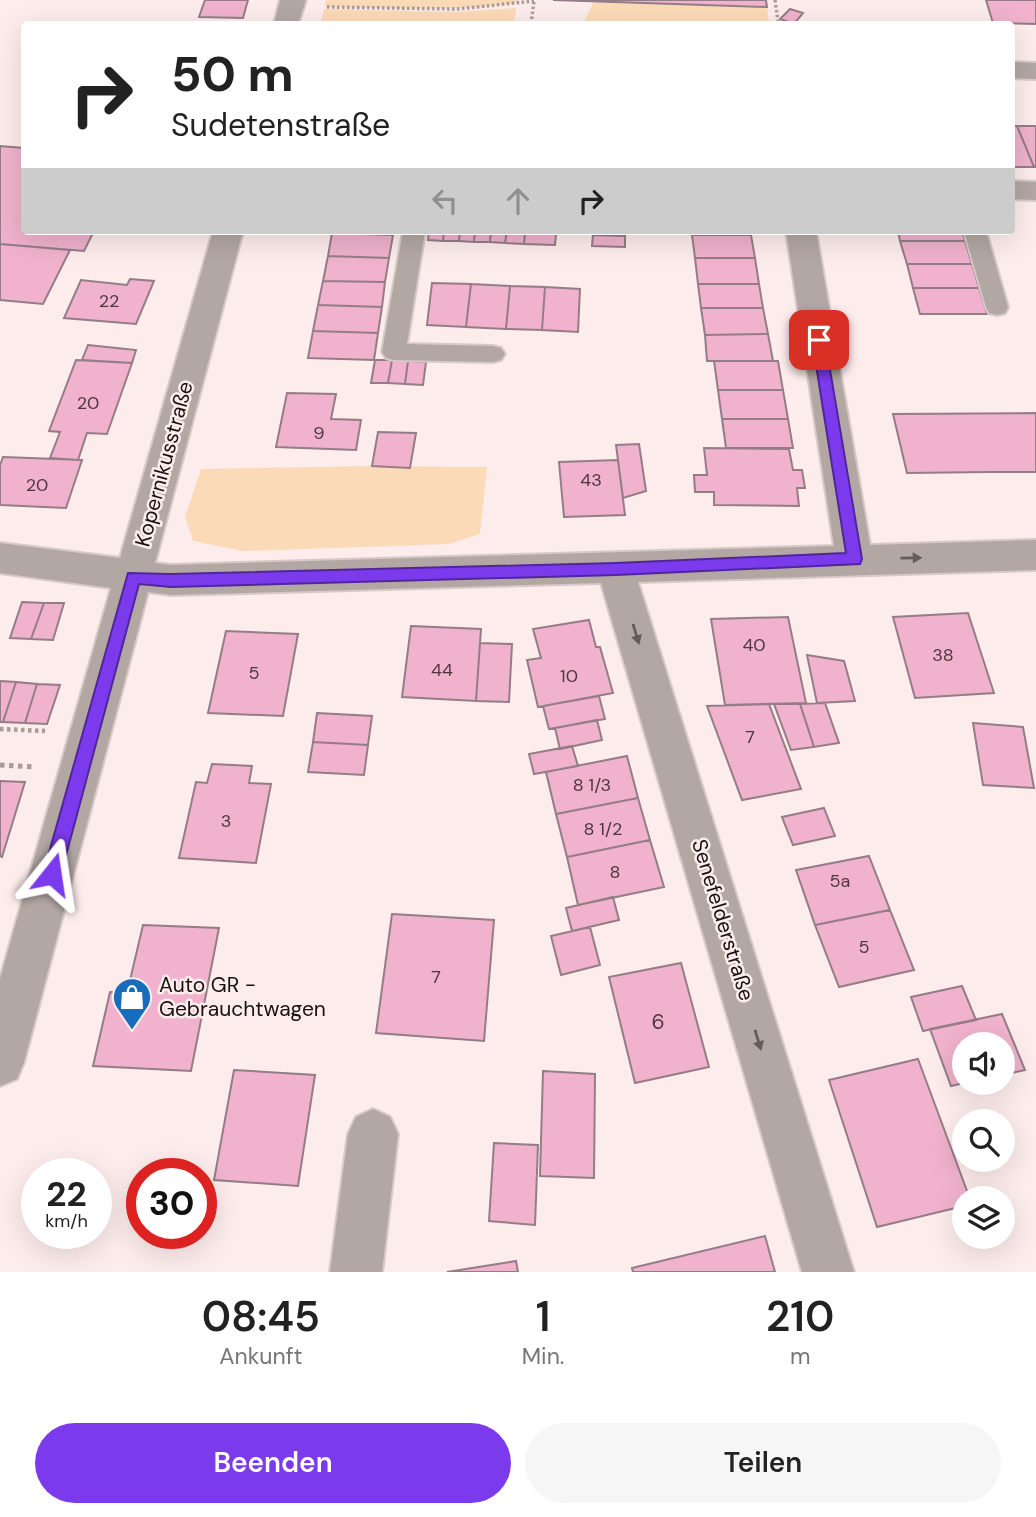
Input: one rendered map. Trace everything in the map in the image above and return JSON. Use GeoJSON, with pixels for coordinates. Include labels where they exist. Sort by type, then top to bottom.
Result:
{"type":"FeatureCollection","features":[{"type":"Feature","properties":{"kind":"street"},"geometry":{"type":"LineString","coordinates":[[1015,70],[1036,71]]}},
{"type":"Feature","properties":{"kind":"street"},"geometry":{"type":"LineString","coordinates":[[1015,190],[1036,191]]}},
{"type":"Feature","properties":{"kind":"street","name":"Kopernikusstraße"},"geometry":{"type":"LineString","coordinates":[[0,1062],[227,235]]}},
{"type":"Feature","properties":{"kind":"street"},"geometry":{"type":"LineString","coordinates":[[802,235],[855,559]]}},
{"type":"Feature","properties":{"kind":"street"},"geometry":{"type":"LineString","coordinates":[[0,558],[171,580],[1036,555]]}},
{"type":"Feature","properties":{"kind":"street","name":"Senefelderstraße"},"geometry":{"type":"LineString","coordinates":[[616,569],[828,1272]]}},
{"type":"Feature","properties":{"kind":"street"},"geometry":{"type":"LineString","coordinates":[[356,1272],[373,1134]]}},
{"type":"Feature","properties":{"kind":"lane"},"geometry":{"type":"LineString","coordinates":[[413,235],[394,352],[493,354]]}},
{"type":"Feature","properties":{"kind":"lane"},"geometry":{"type":"LineString","coordinates":[[976,235],[998,307]]}},
{"type":"Feature","properties":{"kind":"path"},"geometry":{"type":"LineString","coordinates":[[775,0],[778,21]]}},
{"type":"Feature","properties":{"kind":"path"},"geometry":{"type":"LineString","coordinates":[[290,10],[488,9],[534,1],[531,21]]}},
{"type":"Feature","properties":{"kind":"shaded area"},"geometry":{"type":"Polygon","coordinates":[[[326,0],[517,0],[516,3],[492,6],[421,9],[325,7],[326,0]]]}},
{"type":"Feature","properties":{"kind":"shaded area"},"geometry":{"type":"Polygon","coordinates":[[[594,1],[767,7],[769,21],[584,21],[594,1]]]}},
{"type":"Feature","properties":{"kind":"shaded area"},"geometry":{"type":"Polygon","coordinates":[[[516,8],[514,21],[321,21],[324,9],[454,12],[516,8]]]}},
{"type":"Feature","properties":{"kind":"shaded area"},"geometry":{"type":"Polygon","coordinates":[[[487,467],[480,534],[449,544],[243,551],[193,541],[185,517],[201,469],[487,467]]]}},
{"type":"Feature","properties":{"kind":"building"},"geometry":{"type":"Polygon","coordinates":[[[205,0],[248,0],[243,18],[199,17],[205,0]]]}},
{"type":"Feature","properties":{"kind":"building"},"geometry":{"type":"Polygon","coordinates":[[[553,0],[766,0],[767,7],[553,0]]]}},
{"type":"Feature","properties":{"kind":"building"},"geometry":{"type":"Polygon","coordinates":[[[986,0],[1036,0],[1036,24],[992,21],[986,0]]]}},
{"type":"Feature","properties":{"kind":"building"},"geometry":{"type":"Polygon","coordinates":[[[790,9],[803,13],[796,21],[780,19],[790,9]]]}},
{"type":"Feature","properties":{"kind":"building"},"geometry":{"type":"Polygon","coordinates":[[[1015,126],[1017,126],[1034,167],[1015,167],[1015,126]]]}},
{"type":"Feature","properties":{"kind":"building"},"geometry":{"type":"Polygon","coordinates":[[[1017,126],[1036,126],[1036,167],[1034,167],[1017,126]]]}},
{"type":"Feature","properties":{"kind":"building"},"geometry":{"type":"Polygon","coordinates":[[[0,146],[21,148],[21,235],[92,235],[84,251],[0,244],[0,146]]]}},
{"type":"Feature","properties":{"kind":"building"},"geometry":{"type":"Polygon","coordinates":[[[332,235],[393,235],[389,258],[328,256],[332,235]]]}},
{"type":"Feature","properties":{"kind":"building"},"geometry":{"type":"Polygon","coordinates":[[[429,235],[444,235],[443,241],[428,240],[429,235]]]}},
{"type":"Feature","properties":{"kind":"building"},"geometry":{"type":"Polygon","coordinates":[[[444,235],[460,235],[459,241],[443,241],[444,235]]]}},
{"type":"Feature","properties":{"kind":"building"},"geometry":{"type":"Polygon","coordinates":[[[460,235],[475,235],[474,242],[459,241],[460,235]]]}},
{"type":"Feature","properties":{"kind":"building"},"geometry":{"type":"Polygon","coordinates":[[[475,235],[491,235],[490,242],[474,242],[475,235]]]}},
{"type":"Feature","properties":{"kind":"building"},"geometry":{"type":"Polygon","coordinates":[[[491,235],[506,235],[505,243],[490,242],[491,235]]]}},
{"type":"Feature","properties":{"kind":"building"},"geometry":{"type":"Polygon","coordinates":[[[506,235],[525,235],[524,244],[505,243],[506,235]]]}},
{"type":"Feature","properties":{"kind":"building"},"geometry":{"type":"Polygon","coordinates":[[[525,235],[556,235],[555,245],[524,244],[525,235]]]}},
{"type":"Feature","properties":{"kind":"building"},"geometry":{"type":"Polygon","coordinates":[[[593,235],[625,236],[625,247],[592,246],[593,235]]]}},
{"type":"Feature","properties":{"kind":"building"},"geometry":{"type":"Polygon","coordinates":[[[692,235],[751,235],[755,258],[695,258],[692,235]]]}},
{"type":"Feature","properties":{"kind":"building"},"geometry":{"type":"Polygon","coordinates":[[[899,235],[963,235],[965,241],[900,241],[899,235]]]}},
{"type":"Feature","properties":{"kind":"building"},"geometry":{"type":"Polygon","coordinates":[[[900,241],[965,241],[972,264],[907,264],[900,241]]]}},
{"type":"Feature","properties":{"kind":"building"},"geometry":{"type":"Polygon","coordinates":[[[0,244],[70,250],[43,304],[0,300],[0,244]]]}},
{"type":"Feature","properties":{"kind":"building"},"geometry":{"type":"Polygon","coordinates":[[[328,256],[389,258],[385,282],[323,281],[328,256]]]}},
{"type":"Feature","properties":{"kind":"building"},"geometry":{"type":"Polygon","coordinates":[[[695,258],[755,258],[759,284],[698,284],[695,258]]]}},
{"type":"Feature","properties":{"kind":"building"},"geometry":{"type":"Polygon","coordinates":[[[907,264],[972,264],[979,288],[913,288],[907,264]]]}},
{"type":"Feature","properties":{"kind":"building"},"geometry":{"type":"Polygon","coordinates":[[[130,279],[154,281],[136,324],[64,318],[81,280],[127,285],[130,279]]]}},
{"type":"Feature","properties":{"kind":"building"},"geometry":{"type":"Polygon","coordinates":[[[323,281],[385,282],[382,307],[318,305],[323,281]]]}},
{"type":"Feature","properties":{"kind":"building"},"geometry":{"type":"Polygon","coordinates":[[[432,283],[471,284],[466,327],[427,325],[432,283]]]}},
{"type":"Feature","properties":{"kind":"building"},"geometry":{"type":"Polygon","coordinates":[[[471,284],[510,286],[506,329],[466,327],[471,284]]]}},
{"type":"Feature","properties":{"kind":"building"},"geometry":{"type":"Polygon","coordinates":[[[698,284],[759,284],[763,308],[701,308],[698,284]]]}},
{"type":"Feature","properties":{"kind":"building"},"geometry":{"type":"Polygon","coordinates":[[[510,286],[545,287],[542,330],[506,329],[510,286]]]}},
{"type":"Feature","properties":{"kind":"building"},"geometry":{"type":"Polygon","coordinates":[[[545,287],[580,289],[578,332],[542,330],[545,287]]]}},
{"type":"Feature","properties":{"kind":"building"},"geometry":{"type":"Polygon","coordinates":[[[913,288],[979,288],[987,314],[920,314],[913,288]]]}},
{"type":"Feature","properties":{"kind":"building"},"geometry":{"type":"Polygon","coordinates":[[[318,305],[382,307],[378,333],[313,331],[318,305]]]}},
{"type":"Feature","properties":{"kind":"building"},"geometry":{"type":"Polygon","coordinates":[[[701,308],[763,308],[768,334],[705,335],[701,308]]]}},
{"type":"Feature","properties":{"kind":"building"},"geometry":{"type":"Polygon","coordinates":[[[313,331],[378,333],[374,360],[308,358],[313,331]]]}},
{"type":"Feature","properties":{"kind":"building"},"geometry":{"type":"Polygon","coordinates":[[[768,334],[773,361],[707,361],[705,335],[768,334]]]}},
{"type":"Feature","properties":{"kind":"building"},"geometry":{"type":"Polygon","coordinates":[[[88,345],[136,350],[132,363],[82,360],[88,345]]]}},
{"type":"Feature","properties":{"kind":"building"},"geometry":{"type":"Polygon","coordinates":[[[76,360],[132,363],[107,434],[87,433],[78,460],[50,458],[60,432],[49,431],[76,360]]]}},
{"type":"Feature","properties":{"kind":"building"},"geometry":{"type":"Polygon","coordinates":[[[375,360],[392,360],[388,383],[371,383],[375,360]]]}},
{"type":"Feature","properties":{"kind":"building"},"geometry":{"type":"Polygon","coordinates":[[[392,360],[408,361],[405,384],[388,383],[392,360]]]}},
{"type":"Feature","properties":{"kind":"building"},"geometry":{"type":"Polygon","coordinates":[[[408,361],[426,362],[423,385],[405,384],[408,361]]]}},
{"type":"Feature","properties":{"kind":"building"},"geometry":{"type":"Polygon","coordinates":[[[714,361],[778,361],[783,390],[718,390],[714,361]]]}},
{"type":"Feature","properties":{"kind":"building"},"geometry":{"type":"Polygon","coordinates":[[[718,390],[783,390],[788,419],[722,419],[718,390]]]}},
{"type":"Feature","properties":{"kind":"building"},"geometry":{"type":"Polygon","coordinates":[[[287,393],[336,394],[331,419],[361,420],[356,450],[276,447],[287,393]]]}},
{"type":"Feature","properties":{"kind":"building"},"geometry":{"type":"Polygon","coordinates":[[[1036,413],[1036,472],[907,473],[893,414],[1036,413]]]}},
{"type":"Feature","properties":{"kind":"building"},"geometry":{"type":"Polygon","coordinates":[[[722,419],[788,419],[793,448],[726,448],[722,419]]]}},
{"type":"Feature","properties":{"kind":"building"},"geometry":{"type":"Polygon","coordinates":[[[378,432],[416,433],[410,468],[372,466],[378,432]]]}},
{"type":"Feature","properties":{"kind":"building"},"geometry":{"type":"Polygon","coordinates":[[[639,444],[646,491],[623,498],[616,445],[639,444]]]}},
{"type":"Feature","properties":{"kind":"building"},"geometry":{"type":"Polygon","coordinates":[[[704,448],[789,449],[793,470],[802,470],[805,488],[797,488],[799,506],[714,505],[714,492],[695,492],[694,475],[707,475],[704,448]]]}},
{"type":"Feature","properties":{"kind":"building"},"geometry":{"type":"Polygon","coordinates":[[[3,457],[82,460],[66,508],[0,505],[0,465],[3,457]]]}},
{"type":"Feature","properties":{"kind":"building"},"geometry":{"type":"Polygon","coordinates":[[[618,460],[625,515],[564,517],[559,462],[618,460]]]}},
{"type":"Feature","properties":{"kind":"building"},"geometry":{"type":"Polygon","coordinates":[[[22,602],[44,603],[31,639],[10,638],[22,602]]]}},
{"type":"Feature","properties":{"kind":"building"},"geometry":{"type":"Polygon","coordinates":[[[44,603],[64,603],[53,640],[31,639],[44,603]]]}},
{"type":"Feature","properties":{"kind":"building"},"geometry":{"type":"Polygon","coordinates":[[[968,613],[994,693],[915,698],[893,617],[968,613]]]}},
{"type":"Feature","properties":{"kind":"building"},"geometry":{"type":"Polygon","coordinates":[[[788,617],[806,703],[725,705],[711,619],[788,617]]]}},
{"type":"Feature","properties":{"kind":"building"},"geometry":{"type":"Polygon","coordinates":[[[589,620],[613,693],[538,707],[527,660],[541,658],[533,629],[589,620]]]}},
{"type":"Feature","properties":{"kind":"building"},"geometry":{"type":"Polygon","coordinates":[[[411,626],[481,629],[476,701],[402,697],[411,626]]]}},
{"type":"Feature","properties":{"kind":"building"},"geometry":{"type":"Polygon","coordinates":[[[226,631],[298,634],[283,716],[208,713],[226,631]]]}},
{"type":"Feature","properties":{"kind":"building"},"geometry":{"type":"Polygon","coordinates":[[[480,643],[512,644],[509,702],[476,701],[480,643]]]}},
{"type":"Feature","properties":{"kind":"building"},"geometry":{"type":"Polygon","coordinates":[[[807,655],[844,661],[855,701],[817,703],[807,655]]]}},
{"type":"Feature","properties":{"kind":"building"},"geometry":{"type":"Polygon","coordinates":[[[0,681],[16,682],[3,722],[0,722],[0,681]]]}},
{"type":"Feature","properties":{"kind":"building"},"geometry":{"type":"Polygon","coordinates":[[[16,682],[37,684],[25,723],[3,722],[16,682]]]}},
{"type":"Feature","properties":{"kind":"building"},"geometry":{"type":"Polygon","coordinates":[[[37,684],[60,685],[47,724],[25,723],[37,684]]]}},
{"type":"Feature","properties":{"kind":"building"},"geometry":{"type":"Polygon","coordinates":[[[599,696],[605,719],[549,729],[543,706],[599,696]]]}},
{"type":"Feature","properties":{"kind":"building"},"geometry":{"type":"Polygon","coordinates":[[[825,703],[839,743],[814,747],[800,704],[825,703]]]}},
{"type":"Feature","properties":{"kind":"building"},"geometry":{"type":"Polygon","coordinates":[[[769,704],[801,789],[742,800],[707,706],[769,704]]]}},
{"type":"Feature","properties":{"kind":"building"},"geometry":{"type":"Polygon","coordinates":[[[774,704],[800,704],[814,747],[791,750],[774,704]]]}},
{"type":"Feature","properties":{"kind":"building"},"geometry":{"type":"Polygon","coordinates":[[[317,713],[372,716],[368,745],[313,742],[317,713]]]}},
{"type":"Feature","properties":{"kind":"building"},"geometry":{"type":"Polygon","coordinates":[[[597,720],[602,740],[560,749],[555,728],[597,720]]]}},
{"type":"Feature","properties":{"kind":"building"},"geometry":{"type":"Polygon","coordinates":[[[973,723],[1023,727],[1034,788],[983,785],[973,723]]]}},
{"type":"Feature","properties":{"kind":"building"},"geometry":{"type":"Polygon","coordinates":[[[313,742],[368,745],[364,775],[308,772],[313,742]]]}},
{"type":"Feature","properties":{"kind":"building"},"geometry":{"type":"Polygon","coordinates":[[[572,746],[578,766],[534,774],[529,754],[572,746]]]}},
{"type":"Feature","properties":{"kind":"building"},"geometry":{"type":"Polygon","coordinates":[[[627,756],[638,798],[556,814],[546,772],[627,756]]]}},
{"type":"Feature","properties":{"kind":"building"},"geometry":{"type":"Polygon","coordinates":[[[212,764],[252,766],[249,783],[271,784],[256,863],[179,858],[196,782],[207,783],[212,764]]]}},
{"type":"Feature","properties":{"kind":"building"},"geometry":{"type":"Polygon","coordinates":[[[0,781],[25,782],[2,857],[0,856],[0,781]]]}},
{"type":"Feature","properties":{"kind":"building"},"geometry":{"type":"Polygon","coordinates":[[[638,798],[650,840],[567,857],[556,814],[638,798]]]}},
{"type":"Feature","properties":{"kind":"building"},"geometry":{"type":"Polygon","coordinates":[[[824,808],[835,836],[793,845],[782,817],[824,808]]]}},
{"type":"Feature","properties":{"kind":"building"},"geometry":{"type":"Polygon","coordinates":[[[650,840],[664,887],[578,905],[567,857],[650,840]]]}},
{"type":"Feature","properties":{"kind":"building"},"geometry":{"type":"Polygon","coordinates":[[[869,856],[890,910],[815,925],[796,870],[869,856]]]}},
{"type":"Feature","properties":{"kind":"building"},"geometry":{"type":"Polygon","coordinates":[[[613,897],[619,920],[572,931],[566,908],[613,897]]]}},
{"type":"Feature","properties":{"kind":"building"},"geometry":{"type":"Polygon","coordinates":[[[890,910],[914,970],[839,987],[815,925],[890,910]]]}},
{"type":"Feature","properties":{"kind":"building"},"geometry":{"type":"Polygon","coordinates":[[[392,914],[494,920],[484,1041],[376,1033],[392,914]]]}},
{"type":"Feature","properties":{"kind":"building"},"geometry":{"type":"Polygon","coordinates":[[[143,925],[219,928],[191,1071],[93,1066],[110,992],[127,993],[143,925]]]}},
{"type":"Feature","properties":{"kind":"building"},"geometry":{"type":"Polygon","coordinates":[[[590,927],[600,965],[561,975],[551,936],[590,927]]]}},
{"type":"Feature","properties":{"kind":"building"},"geometry":{"type":"Polygon","coordinates":[[[681,963],[709,1067],[635,1083],[609,977],[681,963]]]}},
{"type":"Feature","properties":{"kind":"building"},"geometry":{"type":"Polygon","coordinates":[[[962,986],[976,1020],[923,1031],[911,997],[962,986]]]}},
{"type":"Feature","properties":{"kind":"building"},"geometry":{"type":"Polygon","coordinates":[[[1002,1014],[1009,1032],[952,1032],[951,1086],[930,1029],[1002,1014]]]}},
{"type":"Feature","properties":{"kind":"building"},"geometry":{"type":"Polygon","coordinates":[[[1015,1046],[1025,1070],[1015,1072],[1015,1046]]]}},
{"type":"Feature","properties":{"kind":"building"},"geometry":{"type":"Polygon","coordinates":[[[918,1059],[952,1151],[952,1172],[960,1172],[965,1186],[952,1186],[952,1209],[877,1227],[829,1080],[918,1059]]]}},
{"type":"Feature","properties":{"kind":"building"},"geometry":{"type":"Polygon","coordinates":[[[234,1070],[315,1075],[298,1186],[217,1180],[217,1164],[234,1070]]]}},
{"type":"Feature","properties":{"kind":"building"},"geometry":{"type":"Polygon","coordinates":[[[543,1071],[595,1074],[594,1178],[540,1176],[543,1071]]]}},
{"type":"Feature","properties":{"kind":"building"},"geometry":{"type":"Polygon","coordinates":[[[494,1143],[538,1145],[535,1225],[489,1221],[494,1143]]]}},
{"type":"Feature","properties":{"kind":"building"},"geometry":{"type":"Polygon","coordinates":[[[765,1236],[775,1272],[633,1272],[632,1268],[765,1236]]]}},
{"type":"Feature","properties":{"kind":"building"},"geometry":{"type":"Polygon","coordinates":[[[516,1261],[518,1272],[447,1272],[516,1261]]]}},
{"type":"Feature","properties":{"kind":"place","name":"Auto GR - Gebrauchtwagen"},"geometry":{"type":"Point","coordinates":[132,1031]}},
{"type":"Feature","properties":{"kind":"route"},"geometry":{"type":"LineString","coordinates":[[52,874],[133,577],[171,580],[616,569],[855,559],[819,340]]}}]}
